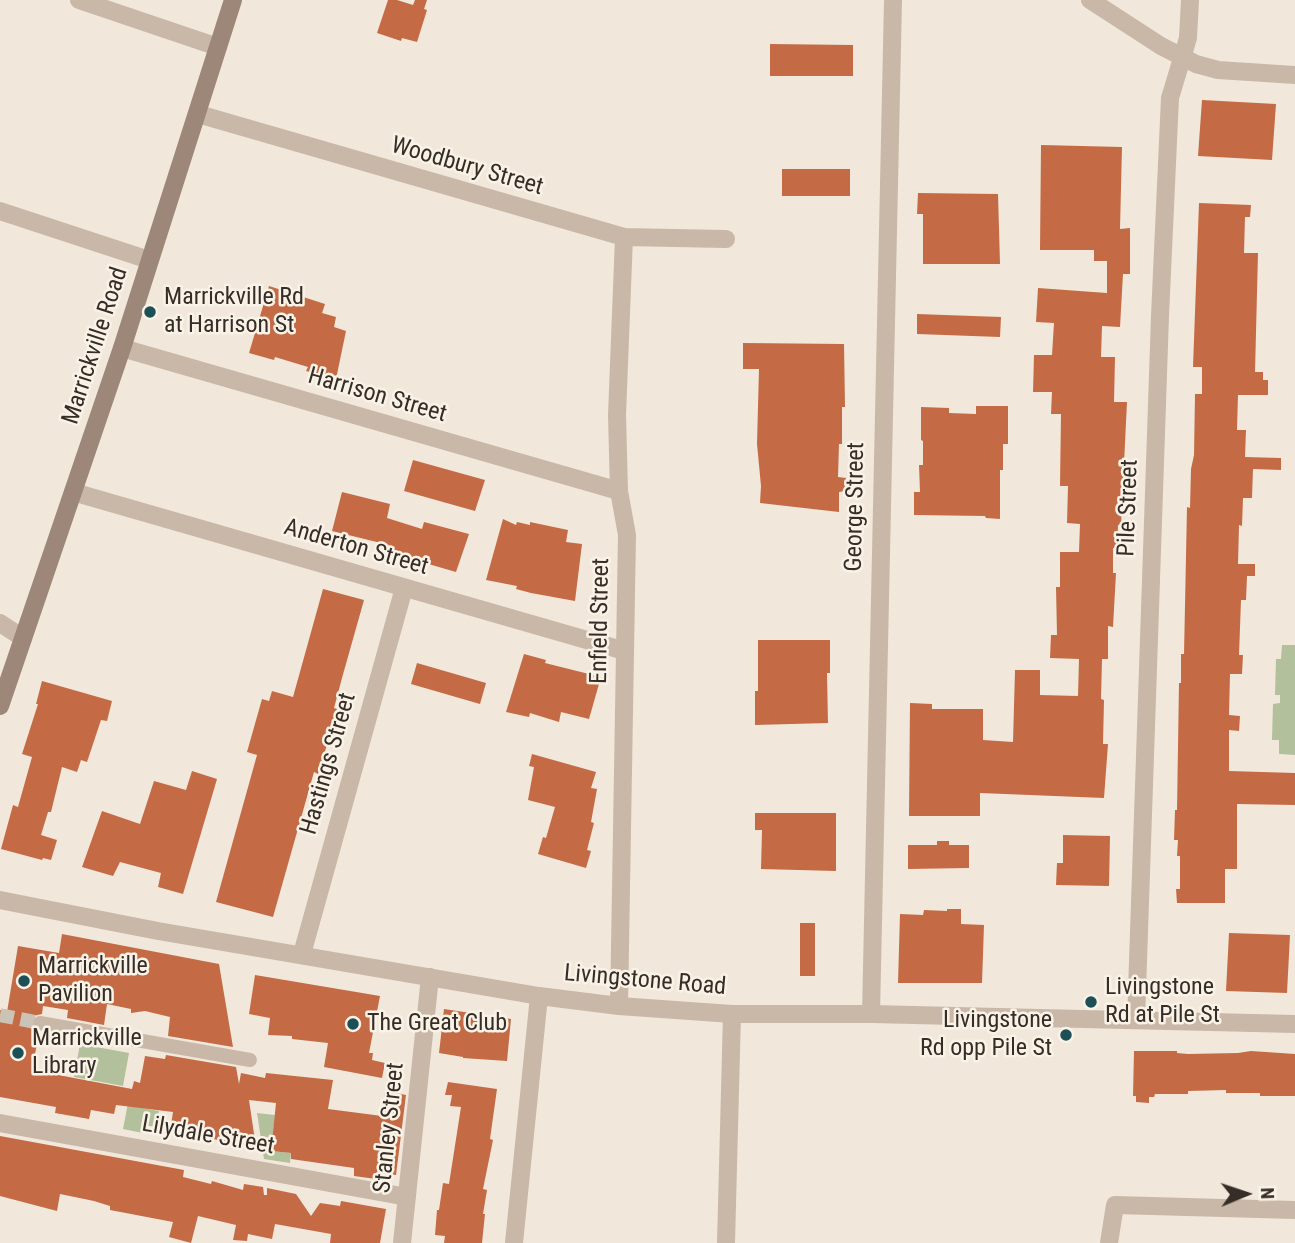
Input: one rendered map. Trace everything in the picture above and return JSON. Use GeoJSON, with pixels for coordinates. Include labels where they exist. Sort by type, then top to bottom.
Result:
{"type":"FeatureCollection","features":[{"type":"Feature","properties":{"kind":"main road","name":"Marrickville Road"},"geometry":{"type":"LineString","coordinates":[[0,706],[122,348],[233,0]]}},
{"type":"Feature","properties":{"kind":"street"},"geometry":{"type":"LineString","coordinates":[[79,0],[218,47]]}},
{"type":"Feature","properties":{"kind":"street","name":"George Street"},"geometry":{"type":"LineString","coordinates":[[871,1014],[893,0]]}},
{"type":"Feature","properties":{"kind":"street"},"geometry":{"type":"LineString","coordinates":[[1090,0],[1181,58],[1218,71],[1295,75]]}},
{"type":"Feature","properties":{"kind":"street","name":"Pile Street"},"geometry":{"type":"LineString","coordinates":[[1136,1020],[1169,112],[1170,99],[1188,38],[1190,0]]}},
{"type":"Feature","properties":{"kind":"street","name":"Woodbury Street"},"geometry":{"type":"LineString","coordinates":[[198,114],[624,237],[726,239]]}},
{"type":"Feature","properties":{"kind":"street"},"geometry":{"type":"LineString","coordinates":[[0,211],[149,260]]}},
{"type":"Feature","properties":{"kind":"street","name":"Enfield Street"},"geometry":{"type":"LineString","coordinates":[[619,1006],[628,535],[619,491],[617,415],[624,237]]}},
{"type":"Feature","properties":{"kind":"street","name":"Harrison Street"},"geometry":{"type":"LineString","coordinates":[[122,348],[619,491]]}},
{"type":"Feature","properties":{"kind":"street","name":"Anderton Street"},"geometry":{"type":"LineString","coordinates":[[73,492],[625,651]]}},
{"type":"Feature","properties":{"kind":"street","name":"Hastings Street"},"geometry":{"type":"LineString","coordinates":[[302,954],[404,588]]}},
{"type":"Feature","properties":{"kind":"street"},"geometry":{"type":"LineString","coordinates":[[0,623],[23,638]]}},
{"type":"Feature","properties":{"kind":"street","name":"Livingstone Road"},"geometry":{"type":"LineString","coordinates":[[0,900],[539,996],[619,1006],[732,1014],[871,1014],[1295,1024]]}},
{"type":"Feature","properties":{"kind":"street","name":"Stanley Street"},"geometry":{"type":"LineString","coordinates":[[402,1243],[430,977]]}},
{"type":"Feature","properties":{"kind":"street"},"geometry":{"type":"LineString","coordinates":[[514,1243],[539,996]]}},
{"type":"Feature","properties":{"kind":"street"},"geometry":{"type":"LineString","coordinates":[[726,1243],[732,1014]]}},
{"type":"Feature","properties":{"kind":"street"},"geometry":{"type":"LineString","coordinates":[[40,1023],[250,1060]]}},
{"type":"Feature","properties":{"kind":"street","name":"Lilydale Street"},"geometry":{"type":"LineString","coordinates":[[0,1123],[407,1197]]}},
{"type":"Feature","properties":{"kind":"street"},"geometry":{"type":"LineString","coordinates":[[1109,1243],[1115,1205],[1295,1210]]}},
{"type":"Feature","properties":{"kind":"green space"},"geometry":{"type":"Polygon","coordinates":[[[1282,645],[1295,645],[1295,755],[1279,754],[1279,740],[1272,740],[1273,704],[1280,703],[1280,695],[1275,695],[1276,659],[1281,659],[1282,645]]]}},
{"type":"Feature","properties":{"kind":"green space"},"geometry":{"type":"Polygon","coordinates":[[[80,1044],[129,1053],[123,1086],[74,1077],[80,1044]]]}},
{"type":"Feature","properties":{"kind":"green space"},"geometry":{"type":"Polygon","coordinates":[[[129,1098],[137,1107],[159,1111],[156,1127],[144,1125],[143,1133],[123,1129],[129,1098]]]}},
{"type":"Feature","properties":{"kind":"green space"},"geometry":{"type":"Polygon","coordinates":[[[257,1113],[275,1115],[271,1151],[291,1153],[290,1163],[264,1159],[257,1113]]]}},
{"type":"Feature","properties":{"kind":"building"},"geometry":{"type":"Polygon","coordinates":[[[388,0],[413,5],[415,0],[427,0],[424,9],[427,10],[417,42],[402,38],[401,41],[377,33],[388,0]]]}},
{"type":"Feature","properties":{"kind":"building"},"geometry":{"type":"Polygon","coordinates":[[[770,44],[853,45],[853,76],[770,76],[770,44]]]}},
{"type":"Feature","properties":{"kind":"building"},"geometry":{"type":"Polygon","coordinates":[[[1202,100],[1276,104],[1272,160],[1198,156],[1202,100]]]}},
{"type":"Feature","properties":{"kind":"building"},"geometry":{"type":"Polygon","coordinates":[[[1041,145],[1122,147],[1120,229],[1130,228],[1130,274],[1123,274],[1120,327],[1102,326],[1101,357],[1115,357],[1114,402],[1127,402],[1121,525],[1118,525],[1117,548],[1113,548],[1113,573],[1116,573],[1113,627],[1108,626],[1108,659],[1102,659],[1103,744],[1108,744],[1104,798],[980,793],[980,816],[909,816],[910,703],[932,704],[932,709],[983,709],[983,740],[1013,742],[1015,670],[1040,670],[1040,695],[1078,696],[1079,659],[1050,658],[1051,635],[1057,635],[1056,587],[1060,587],[1060,552],[1079,552],[1080,524],[1067,523],[1068,486],[1060,486],[1061,414],[1051,414],[1052,392],[1033,392],[1034,355],[1052,355],[1054,323],[1036,322],[1038,288],[1107,293],[1107,261],[1094,261],[1094,250],[1040,250],[1041,145]]]}},
{"type":"Feature","properties":{"kind":"building"},"geometry":{"type":"Polygon","coordinates":[[[782,169],[850,169],[850,196],[782,196],[782,169]]]}},
{"type":"Feature","properties":{"kind":"building"},"geometry":{"type":"Polygon","coordinates":[[[918,193],[998,194],[1000,264],[923,264],[923,214],[917,214],[918,193]]]}},
{"type":"Feature","properties":{"kind":"building"},"geometry":{"type":"Polygon","coordinates":[[[1199,203],[1251,205],[1250,217],[1245,217],[1244,253],[1258,253],[1255,372],[1263,372],[1263,380],[1268,380],[1268,395],[1238,395],[1237,430],[1246,430],[1245,457],[1281,458],[1281,470],[1253,469],[1252,498],[1243,498],[1238,564],[1255,564],[1255,576],[1247,576],[1246,600],[1241,600],[1239,655],[1243,655],[1242,674],[1230,674],[1229,715],[1240,716],[1239,731],[1229,730],[1229,771],[1295,773],[1295,805],[1237,804],[1237,869],[1225,869],[1225,903],[1177,903],[1176,889],[1180,889],[1180,856],[1177,856],[1178,840],[1174,840],[1179,683],[1181,654],[1184,654],[1187,507],[1190,508],[1194,455],[1195,394],[1202,394],[1202,367],[1193,367],[1199,203]]]}},
{"type":"Feature","properties":{"kind":"building"},"geometry":{"type":"Polygon","coordinates":[[[269,286],[325,304],[322,313],[336,317],[334,327],[346,331],[336,379],[306,371],[308,367],[275,357],[274,360],[249,353],[269,286]]]}},
{"type":"Feature","properties":{"kind":"building"},"geometry":{"type":"Polygon","coordinates":[[[917,314],[1001,317],[1000,337],[917,334],[917,314]]]}},
{"type":"Feature","properties":{"kind":"building"},"geometry":{"type":"Polygon","coordinates":[[[743,343],[844,344],[845,407],[842,407],[842,444],[839,444],[838,477],[846,478],[845,491],[839,492],[839,512],[760,503],[757,444],[759,369],[743,369],[743,343]]]}},
{"type":"Feature","properties":{"kind":"building"},"geometry":{"type":"Polygon","coordinates":[[[976,406],[1008,406],[1008,444],[1003,444],[1003,470],[1000,470],[1000,519],[985,516],[914,515],[914,492],[920,492],[919,465],[923,465],[921,407],[949,408],[949,413],[976,414],[976,406]]]}},
{"type":"Feature","properties":{"kind":"building"},"geometry":{"type":"Polygon","coordinates":[[[413,460],[485,480],[475,511],[404,491],[413,460]]]}},
{"type":"Feature","properties":{"kind":"building"},"geometry":{"type":"Polygon","coordinates":[[[342,492],[390,504],[387,518],[422,529],[424,522],[469,534],[456,572],[387,552],[389,545],[332,531],[342,492]]]}},
{"type":"Feature","properties":{"kind":"building"},"geometry":{"type":"Polygon","coordinates":[[[503,519],[516,525],[517,522],[530,525],[530,522],[568,530],[566,542],[582,544],[575,601],[531,593],[516,589],[517,586],[486,580],[503,519]]]}},
{"type":"Feature","properties":{"kind":"building"},"geometry":{"type":"Polygon","coordinates":[[[323,589],[364,600],[334,708],[337,709],[326,748],[318,774],[314,772],[273,917],[216,902],[257,755],[247,752],[262,699],[269,701],[272,691],[293,697],[323,589]]]}},
{"type":"Feature","properties":{"kind":"building"},"geometry":{"type":"Polygon","coordinates":[[[758,640],[830,640],[830,673],[827,673],[828,723],[755,725],[758,640]]]}},
{"type":"Feature","properties":{"kind":"building"},"geometry":{"type":"Polygon","coordinates":[[[524,654],[546,660],[545,663],[601,677],[589,719],[561,712],[559,722],[530,713],[529,717],[506,712],[524,654]]]}},
{"type":"Feature","properties":{"kind":"building"},"geometry":{"type":"Polygon","coordinates":[[[417,663],[486,683],[480,704],[411,684],[417,663]]]}},
{"type":"Feature","properties":{"kind":"building"},"geometry":{"type":"Polygon","coordinates":[[[42,681],[112,701],[107,721],[101,720],[87,762],[81,760],[77,772],[62,767],[51,812],[48,812],[41,835],[57,840],[51,860],[1,849],[13,805],[18,807],[32,757],[22,754],[38,704],[42,681]]]}},
{"type":"Feature","properties":{"kind":"building"},"geometry":{"type":"Polygon","coordinates":[[[532,754],[596,772],[591,788],[597,789],[591,822],[594,823],[587,850],[591,851],[586,868],[538,854],[555,807],[528,800],[534,767],[529,766],[532,754]]]}},
{"type":"Feature","properties":{"kind":"building"},"geometry":{"type":"Polygon","coordinates":[[[192,771],[217,779],[183,894],[158,887],[161,873],[120,862],[113,876],[82,867],[102,811],[140,824],[154,781],[186,790],[192,771]]]}},
{"type":"Feature","properties":{"kind":"building"},"geometry":{"type":"Polygon","coordinates":[[[755,813],[836,813],[836,871],[761,869],[762,830],[755,830],[755,813]]]}},
{"type":"Feature","properties":{"kind":"building"},"geometry":{"type":"Polygon","coordinates":[[[1063,835],[1110,836],[1109,886],[1056,885],[1057,863],[1063,863],[1063,835]]]}},
{"type":"Feature","properties":{"kind":"building"},"geometry":{"type":"Polygon","coordinates":[[[937,841],[949,841],[949,845],[969,845],[969,868],[908,869],[908,845],[937,845],[937,841]]]}},
{"type":"Feature","properties":{"kind":"building"},"geometry":{"type":"Polygon","coordinates":[[[961,909],[961,924],[984,925],[982,983],[898,983],[900,914],[923,915],[924,910],[961,909]]]}},
{"type":"Feature","properties":{"kind":"building"},"geometry":{"type":"Polygon","coordinates":[[[800,923],[815,923],[815,976],[800,976],[800,923]]]}},
{"type":"Feature","properties":{"kind":"building"},"geometry":{"type":"Polygon","coordinates":[[[1229,933],[1290,935],[1287,993],[1226,991],[1229,933]]]}},
{"type":"Feature","properties":{"kind":"building"},"geometry":{"type":"Polygon","coordinates":[[[62,934],[219,964],[233,1047],[168,1036],[170,1017],[145,1011],[131,1013],[131,1009],[107,1004],[104,1025],[67,1018],[68,1010],[43,1006],[42,1014],[33,1016],[30,1022],[33,1030],[39,1033],[32,1070],[132,1089],[134,1081],[140,1083],[145,1056],[165,1059],[166,1055],[236,1067],[239,1084],[241,1073],[265,1078],[266,1073],[333,1080],[328,1109],[382,1116],[385,1091],[406,1095],[396,1175],[376,1174],[376,1179],[354,1176],[354,1168],[291,1159],[291,1153],[271,1151],[276,1103],[249,1100],[256,1147],[170,1131],[173,1112],[116,1105],[114,1114],[91,1110],[89,1119],[55,1113],[56,1107],[0,1097],[0,1010],[7,1012],[18,946],[59,953],[62,934]]]}},
{"type":"Feature","properties":{"kind":"building"},"geometry":{"type":"Polygon","coordinates":[[[255,975],[380,996],[369,1053],[373,1053],[372,1060],[385,1063],[382,1078],[324,1067],[328,1043],[292,1039],[292,1036],[268,1035],[270,1018],[249,1014],[255,975]]]}},
{"type":"Feature","properties":{"kind":"building"},"geometry":{"type":"Polygon","coordinates":[[[444,1009],[511,1019],[507,1061],[463,1058],[439,1053],[444,1009]]]}},
{"type":"Feature","properties":{"kind":"building"},"geometry":{"type":"Polygon","coordinates":[[[1134,1051],[1177,1051],[1188,1054],[1251,1051],[1295,1054],[1295,1096],[1260,1096],[1260,1093],[1226,1093],[1226,1090],[1188,1091],[1188,1094],[1155,1094],[1154,1097],[1149,1097],[1149,1103],[1136,1102],[1136,1096],[1133,1096],[1134,1051]]]}},
{"type":"Feature","properties":{"kind":"building"},"geometry":{"type":"Polygon","coordinates":[[[448,1082],[497,1089],[490,1139],[493,1140],[483,1189],[487,1190],[482,1243],[444,1243],[445,1236],[435,1235],[443,1183],[449,1184],[461,1107],[450,1106],[452,1095],[445,1095],[448,1082]]]}},
{"type":"Feature","properties":{"kind":"building"},"geometry":{"type":"Polygon","coordinates":[[[0,1136],[184,1170],[183,1177],[211,1184],[212,1181],[243,1190],[244,1184],[263,1187],[264,1195],[267,1195],[267,1188],[296,1194],[311,1216],[320,1203],[340,1206],[341,1201],[386,1209],[380,1243],[330,1243],[331,1234],[275,1224],[272,1239],[248,1234],[247,1241],[233,1240],[236,1225],[198,1216],[191,1243],[169,1237],[173,1222],[110,1210],[110,1206],[94,1201],[60,1194],[57,1211],[0,1196],[0,1136]]]}},
{"type":"Feature","properties":{"kind":"tunnel"},"geometry":{"type":"LineString","coordinates":[[0,1015],[40,1023]]}},
{"type":"Feature","properties":{"kind":"place","name":"Marrickville Rd at Harrison St"},"geometry":{"type":"Point","coordinates":[150,312]}},
{"type":"Feature","properties":{"kind":"place","name":"Marrickville Pavilion"},"geometry":{"type":"Point","coordinates":[24,981]}},
{"type":"Feature","properties":{"kind":"place","name":"Livingstone Rd at Pile St"},"geometry":{"type":"Point","coordinates":[1091,1002]}},
{"type":"Feature","properties":{"kind":"place","name":"The Great Club"},"geometry":{"type":"Point","coordinates":[353,1024]}},
{"type":"Feature","properties":{"kind":"place","name":"Livingstone Rd opp Pile St"},"geometry":{"type":"Point","coordinates":[1066,1035]}},
{"type":"Feature","properties":{"kind":"place","name":"Marrickville Library"},"geometry":{"type":"Point","coordinates":[18,1053]}}]}
